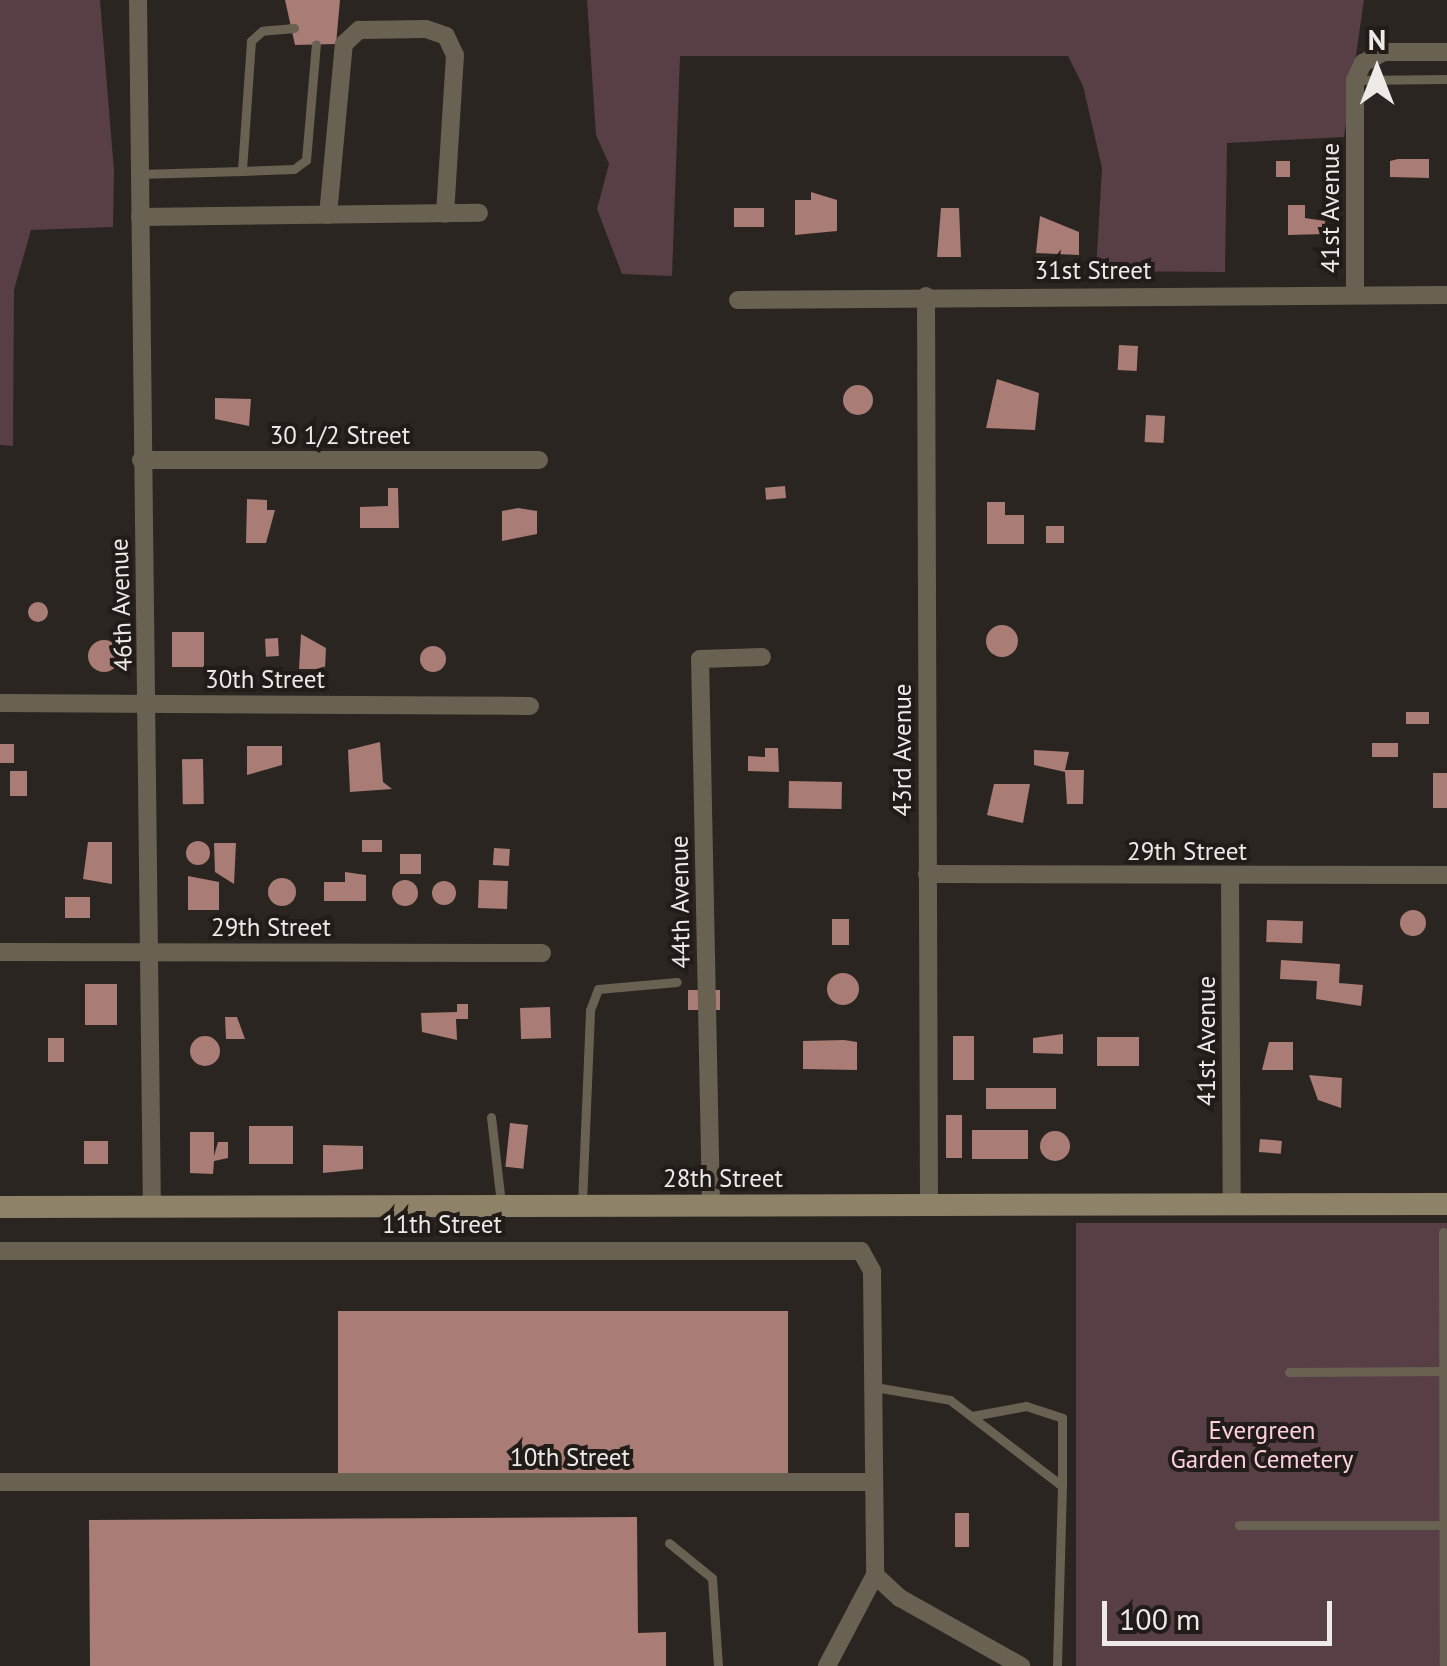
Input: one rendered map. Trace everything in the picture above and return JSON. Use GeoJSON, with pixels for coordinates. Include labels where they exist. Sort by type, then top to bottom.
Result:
{"type":"FeatureCollection","features":[{"type":"Feature","properties":{"kind":"main road","name":"28th Street"},"geometry":{"type":"LineString","coordinates":[[0,1207],[1447,1204]]}},
{"type":"Feature","properties":{"kind":"street","name":"46th Avenue"},"geometry":{"type":"LineString","coordinates":[[138,0],[152,1208]]}},
{"type":"Feature","properties":{"kind":"street"},"geometry":{"type":"LineString","coordinates":[[328,215],[344,44],[359,30],[426,28],[446,36],[456,55],[444,214]]}},
{"type":"Feature","properties":{"kind":"street"},"geometry":{"type":"LineString","coordinates":[[1359,71],[1384,52],[1447,52]]}},
{"type":"Feature","properties":{"kind":"street","name":"41st Avenue"},"geometry":{"type":"LineString","coordinates":[[1355,294],[1359,71]]}},
{"type":"Feature","properties":{"kind":"street"},"geometry":{"type":"LineString","coordinates":[[140,217],[479,213]]}},
{"type":"Feature","properties":{"kind":"street","name":"31st Street"},"geometry":{"type":"LineString","coordinates":[[738,300],[1447,294]]}},
{"type":"Feature","properties":{"kind":"street","name":"43rd Avenue"},"geometry":{"type":"LineString","coordinates":[[926,296],[929,1204]]}},
{"type":"Feature","properties":{"kind":"street","name":"30 1/2 Street"},"geometry":{"type":"LineString","coordinates":[[141,460],[539,460]]}},
{"type":"Feature","properties":{"kind":"street","name":"44th Avenue"},"geometry":{"type":"LineString","coordinates":[[710,1205],[700,659],[762,656]]}},
{"type":"Feature","properties":{"kind":"street","name":"30th Street"},"geometry":{"type":"LineString","coordinates":[[0,703],[530,706]]}},
{"type":"Feature","properties":{"kind":"street","name":"29th Street"},"geometry":{"type":"LineString","coordinates":[[927,874],[1447,875]]}},
{"type":"Feature","properties":{"kind":"street","name":"41st Avenue"},"geometry":{"type":"LineString","coordinates":[[1230,876],[1232,1205]]}},
{"type":"Feature","properties":{"kind":"street","name":"29th Street"},"geometry":{"type":"LineString","coordinates":[[0,952],[542,953]]}},
{"type":"Feature","properties":{"kind":"street","name":"11th Street"},"geometry":{"type":"LineString","coordinates":[[0,1250],[848,1248],[861,1251],[872,1271],[875,1386]]}},
{"type":"Feature","properties":{"kind":"street"},"geometry":{"type":"LineString","coordinates":[[828,1666],[875,1574],[875,1386]]}},
{"type":"Feature","properties":{"kind":"street","name":"10th Street"},"geometry":{"type":"LineString","coordinates":[[0,1482],[874,1482]]}},
{"type":"Feature","properties":{"kind":"street"},"geometry":{"type":"LineString","coordinates":[[875,1574],[900,1598],[1021,1666]]}},
{"type":"Feature","properties":{"kind":"lane"},"geometry":{"type":"LineString","coordinates":[[242,171],[251,41],[294,28]]}},
{"type":"Feature","properties":{"kind":"lane"},"geometry":{"type":"LineString","coordinates":[[140,174],[294,169],[306,160],[316,44]]}},
{"type":"Feature","properties":{"kind":"lane"},"geometry":{"type":"LineString","coordinates":[[1359,71],[1447,79]]}},
{"type":"Feature","properties":{"kind":"lane"},"geometry":{"type":"LineString","coordinates":[[582,1206],[590,1010],[598,989],[677,982]]}},
{"type":"Feature","properties":{"kind":"lane"},"geometry":{"type":"LineString","coordinates":[[492,1117],[501,1206]]}},
{"type":"Feature","properties":{"kind":"lane"},"geometry":{"type":"LineString","coordinates":[[1443,1232],[1444,1666]]}},
{"type":"Feature","properties":{"kind":"lane"},"geometry":{"type":"LineString","coordinates":[[1289,1372],[1445,1371]]}},
{"type":"Feature","properties":{"kind":"lane"},"geometry":{"type":"LineString","coordinates":[[875,1386],[950,1400],[1062,1486]]}},
{"type":"Feature","properties":{"kind":"lane"},"geometry":{"type":"LineString","coordinates":[[972,1416],[1026,1406],[1062,1418],[1057,1666]]}},
{"type":"Feature","properties":{"kind":"lane"},"geometry":{"type":"LineString","coordinates":[[1239,1525],[1445,1525]]}},
{"type":"Feature","properties":{"kind":"lane"},"geometry":{"type":"LineString","coordinates":[[669,1544],[712,1578],[718,1666]]}},
{"type":"Feature","properties":{"kind":"green space"},"geometry":{"type":"Polygon","coordinates":[[[0,0],[100,0],[114,171],[113,227],[31,230],[14,290],[13,446],[0,445],[0,0]]]}},
{"type":"Feature","properties":{"kind":"green space"},"geometry":{"type":"Polygon","coordinates":[[[587,0],[1364,0],[1344,137],[1227,143],[1225,272],[1096,271],[1102,168],[1083,86],[1068,56],[680,56],[672,276],[622,274],[597,209],[609,164],[596,135],[587,0]]]}},
{"type":"Feature","properties":{"kind":"green space","name":"Evergreen Garden Cemetery"},"geometry":{"type":"Polygon","coordinates":[[[1076,1223],[1447,1223],[1447,1666],[1076,1666],[1076,1223]]]}},
{"type":"Feature","properties":{"kind":"building"},"geometry":{"type":"Polygon","coordinates":[[[285,0],[340,0],[336,44],[295,45],[285,0]]]}},
{"type":"Feature","properties":{"kind":"building"},"geometry":{"type":"Polygon","coordinates":[[[1429,159],[1429,178],[1390,177],[1390,161],[1429,159]]]}},
{"type":"Feature","properties":{"kind":"building"},"geometry":{"type":"Polygon","coordinates":[[[1276,161],[1290,161],[1290,177],[1276,177],[1276,161]]]}},
{"type":"Feature","properties":{"kind":"building"},"geometry":{"type":"Polygon","coordinates":[[[811,192],[837,200],[837,231],[795,235],[795,200],[811,200],[811,192]]]}},
{"type":"Feature","properties":{"kind":"building"},"geometry":{"type":"Polygon","coordinates":[[[1288,205],[1305,205],[1305,218],[1325,221],[1325,234],[1288,235],[1288,205]]]}},
{"type":"Feature","properties":{"kind":"building"},"geometry":{"type":"Polygon","coordinates":[[[734,208],[764,208],[764,227],[734,227],[734,208]]]}},
{"type":"Feature","properties":{"kind":"building"},"geometry":{"type":"Polygon","coordinates":[[[941,208],[959,208],[961,257],[937,257],[941,208]]]}},
{"type":"Feature","properties":{"kind":"building"},"geometry":{"type":"Polygon","coordinates":[[[1040,216],[1079,232],[1079,255],[1036,253],[1040,216]]]}},
{"type":"Feature","properties":{"kind":"building"},"geometry":{"type":"Polygon","coordinates":[[[1119,345],[1138,346],[1137,371],[1118,370],[1119,345]]]}},
{"type":"Feature","properties":{"kind":"building"},"geometry":{"type":"Polygon","coordinates":[[[997,379],[1039,393],[1035,430],[986,428],[997,379]]]}},
{"type":"Feature","properties":{"kind":"building"},"geometry":{"type":"Polygon","coordinates":[[[858,385],[872,394],[873,400],[864,414],[858,415],[844,406],[843,400],[852,386],[858,385]]]}},
{"type":"Feature","properties":{"kind":"building"},"geometry":{"type":"Polygon","coordinates":[[[215,398],[251,399],[249,426],[215,419],[215,398]]]}},
{"type":"Feature","properties":{"kind":"building"},"geometry":{"type":"Polygon","coordinates":[[[1146,415],[1165,416],[1164,443],[1145,442],[1146,415]]]}},
{"type":"Feature","properties":{"kind":"building"},"geometry":{"type":"Polygon","coordinates":[[[785,486],[786,498],[766,500],[765,488],[785,486]]]}},
{"type":"Feature","properties":{"kind":"building"},"geometry":{"type":"Polygon","coordinates":[[[388,488],[398,488],[399,528],[360,528],[360,507],[388,506],[388,488]]]}},
{"type":"Feature","properties":{"kind":"building"},"geometry":{"type":"Polygon","coordinates":[[[247,499],[267,500],[267,510],[275,510],[266,543],[246,543],[247,499]]]}},
{"type":"Feature","properties":{"kind":"building"},"geometry":{"type":"Polygon","coordinates":[[[987,502],[1005,502],[1005,515],[1024,515],[1024,544],[987,544],[987,502]]]}},
{"type":"Feature","properties":{"kind":"building"},"geometry":{"type":"Polygon","coordinates":[[[502,511],[537,511],[537,534],[502,541],[502,511]]]}},
{"type":"Feature","properties":{"kind":"building"},"geometry":{"type":"Polygon","coordinates":[[[1046,526],[1064,526],[1064,543],[1046,543],[1046,526]]]}},
{"type":"Feature","properties":{"kind":"building"},"geometry":{"type":"Polygon","coordinates":[[[34,602],[42,602],[48,612],[42,622],[34,622],[28,616],[28,608],[34,602]]]}},
{"type":"Feature","properties":{"kind":"building"},"geometry":{"type":"Polygon","coordinates":[[[1002,625],[1013,630],[1018,641],[1013,652],[1002,657],[991,652],[986,641],[991,630],[1002,625]]]}},
{"type":"Feature","properties":{"kind":"building"},"geometry":{"type":"Polygon","coordinates":[[[172,632],[204,632],[204,667],[172,667],[172,632]]]}},
{"type":"Feature","properties":{"kind":"building"},"geometry":{"type":"Polygon","coordinates":[[[301,634],[326,648],[325,669],[299,669],[301,634]]]}},
{"type":"Feature","properties":{"kind":"building"},"geometry":{"type":"Polygon","coordinates":[[[278,638],[279,656],[266,657],[265,639],[278,638]]]}},
{"type":"Feature","properties":{"kind":"building"},"geometry":{"type":"Polygon","coordinates":[[[104,640],[115,645],[120,656],[115,667],[104,672],[93,667],[88,656],[93,645],[104,640]]]}},
{"type":"Feature","properties":{"kind":"building"},"geometry":{"type":"Polygon","coordinates":[[[433,646],[442,650],[446,659],[442,668],[433,672],[424,668],[420,659],[424,650],[433,646]]]}},
{"type":"Feature","properties":{"kind":"building"},"geometry":{"type":"Polygon","coordinates":[[[1406,712],[1429,712],[1429,724],[1406,724],[1406,712]]]}},
{"type":"Feature","properties":{"kind":"building"},"geometry":{"type":"Polygon","coordinates":[[[380,742],[383,782],[392,789],[350,792],[348,750],[380,742]]]}},
{"type":"Feature","properties":{"kind":"building"},"geometry":{"type":"Polygon","coordinates":[[[1372,743],[1398,743],[1398,757],[1372,757],[1372,743]]]}},
{"type":"Feature","properties":{"kind":"building"},"geometry":{"type":"Polygon","coordinates":[[[0,744],[14,744],[14,763],[0,763],[0,744]]]}},
{"type":"Feature","properties":{"kind":"building"},"geometry":{"type":"Polygon","coordinates":[[[247,746],[282,746],[282,765],[247,775],[247,746]]]}},
{"type":"Feature","properties":{"kind":"building"},"geometry":{"type":"Polygon","coordinates":[[[765,748],[778,748],[779,772],[748,771],[748,756],[765,757],[765,748]]]}},
{"type":"Feature","properties":{"kind":"building"},"geometry":{"type":"Polygon","coordinates":[[[1034,750],[1069,752],[1065,770],[1084,770],[1083,804],[1067,804],[1065,772],[1034,765],[1034,750]]]}},
{"type":"Feature","properties":{"kind":"building"},"geometry":{"type":"Polygon","coordinates":[[[182,759],[203,759],[204,804],[183,804],[182,759]]]}},
{"type":"Feature","properties":{"kind":"building"},"geometry":{"type":"Polygon","coordinates":[[[10,771],[27,771],[27,796],[10,796],[10,771]]]}},
{"type":"Feature","properties":{"kind":"building"},"geometry":{"type":"Polygon","coordinates":[[[1433,773],[1447,773],[1447,808],[1433,808],[1433,773]]]}},
{"type":"Feature","properties":{"kind":"building"},"geometry":{"type":"Polygon","coordinates":[[[789,781],[842,782],[842,809],[789,808],[789,781]]]}},
{"type":"Feature","properties":{"kind":"building"},"geometry":{"type":"Polygon","coordinates":[[[994,784],[1030,784],[1023,823],[987,815],[994,784]]]}},
{"type":"Feature","properties":{"kind":"building"},"geometry":{"type":"Polygon","coordinates":[[[362,840],[382,840],[382,852],[362,852],[362,840]]]}},
{"type":"Feature","properties":{"kind":"building"},"geometry":{"type":"Polygon","coordinates":[[[198,841],[210,853],[198,865],[186,853],[198,841]]]}},
{"type":"Feature","properties":{"kind":"building"},"geometry":{"type":"Polygon","coordinates":[[[88,842],[112,842],[112,884],[83,879],[88,842]]]}},
{"type":"Feature","properties":{"kind":"building"},"geometry":{"type":"Polygon","coordinates":[[[214,843],[236,843],[234,884],[215,872],[214,843]]]}},
{"type":"Feature","properties":{"kind":"building"},"geometry":{"type":"Polygon","coordinates":[[[494,848],[510,849],[509,866],[493,865],[494,848]]]}},
{"type":"Feature","properties":{"kind":"building"},"geometry":{"type":"Polygon","coordinates":[[[400,854],[421,854],[421,874],[400,874],[400,854]]]}},
{"type":"Feature","properties":{"kind":"building"},"geometry":{"type":"Polygon","coordinates":[[[345,872],[366,875],[366,901],[324,901],[324,882],[345,882],[345,872]]]}},
{"type":"Feature","properties":{"kind":"building"},"geometry":{"type":"Polygon","coordinates":[[[188,876],[219,882],[219,910],[188,910],[188,876]]]}},
{"type":"Feature","properties":{"kind":"building"},"geometry":{"type":"Polygon","coordinates":[[[282,878],[292,882],[296,892],[292,902],[282,906],[272,902],[268,892],[272,882],[282,878]]]}},
{"type":"Feature","properties":{"kind":"building"},"geometry":{"type":"Polygon","coordinates":[[[405,880],[414,884],[418,893],[414,902],[405,906],[396,902],[392,893],[396,884],[405,880]]]}},
{"type":"Feature","properties":{"kind":"building"},"geometry":{"type":"Polygon","coordinates":[[[479,880],[508,881],[507,909],[478,908],[479,880]]]}},
{"type":"Feature","properties":{"kind":"building"},"geometry":{"type":"Polygon","coordinates":[[[444,881],[453,884],[453,902],[444,905],[435,902],[432,893],[435,884],[444,881]]]}},
{"type":"Feature","properties":{"kind":"building"},"geometry":{"type":"Polygon","coordinates":[[[65,897],[90,897],[90,918],[65,918],[65,897]]]}},
{"type":"Feature","properties":{"kind":"building"},"geometry":{"type":"Polygon","coordinates":[[[1413,910],[1422,914],[1426,923],[1422,932],[1413,936],[1404,932],[1400,923],[1404,914],[1413,910]]]}},
{"type":"Feature","properties":{"kind":"building"},"geometry":{"type":"Polygon","coordinates":[[[832,919],[849,919],[849,945],[832,945],[832,919]]]}},
{"type":"Feature","properties":{"kind":"building"},"geometry":{"type":"Polygon","coordinates":[[[1267,920],[1303,921],[1302,943],[1266,942],[1267,920]]]}},
{"type":"Feature","properties":{"kind":"building"},"geometry":{"type":"Polygon","coordinates":[[[1281,960],[1340,964],[1339,983],[1363,985],[1361,1006],[1316,999],[1317,981],[1280,979],[1281,960]]]}},
{"type":"Feature","properties":{"kind":"building"},"geometry":{"type":"Polygon","coordinates":[[[843,973],[855,977],[859,989],[855,1001],[843,1005],[831,1001],[827,989],[831,977],[843,973]]]}},
{"type":"Feature","properties":{"kind":"building"},"geometry":{"type":"Polygon","coordinates":[[[85,984],[117,984],[117,1025],[85,1025],[85,984]]]}},
{"type":"Feature","properties":{"kind":"building"},"geometry":{"type":"Polygon","coordinates":[[[688,990],[720,990],[720,1010],[688,1010],[688,990]]]}},
{"type":"Feature","properties":{"kind":"building"},"geometry":{"type":"Polygon","coordinates":[[[457,1004],[468,1004],[468,1019],[456,1019],[457,1040],[422,1032],[421,1013],[457,1012],[457,1004]]]}},
{"type":"Feature","properties":{"kind":"building"},"geometry":{"type":"Polygon","coordinates":[[[550,1007],[551,1038],[521,1039],[520,1008],[550,1007]]]}},
{"type":"Feature","properties":{"kind":"building"},"geometry":{"type":"Polygon","coordinates":[[[225,1017],[237,1017],[245,1039],[226,1039],[225,1017]]]}},
{"type":"Feature","properties":{"kind":"building"},"geometry":{"type":"Polygon","coordinates":[[[1063,1034],[1063,1054],[1033,1053],[1033,1038],[1063,1034]]]}},
{"type":"Feature","properties":{"kind":"building"},"geometry":{"type":"Polygon","coordinates":[[[205,1036],[219,1045],[220,1051],[211,1065],[205,1066],[191,1057],[190,1051],[199,1037],[205,1036]]]}},
{"type":"Feature","properties":{"kind":"building"},"geometry":{"type":"Polygon","coordinates":[[[953,1036],[974,1036],[974,1080],[953,1080],[953,1036]]]}},
{"type":"Feature","properties":{"kind":"building"},"geometry":{"type":"Polygon","coordinates":[[[1097,1037],[1139,1037],[1139,1066],[1097,1066],[1097,1037]]]}},
{"type":"Feature","properties":{"kind":"building"},"geometry":{"type":"Polygon","coordinates":[[[48,1038],[64,1038],[64,1062],[48,1062],[48,1038]]]}},
{"type":"Feature","properties":{"kind":"building"},"geometry":{"type":"Polygon","coordinates":[[[803,1041],[857,1042],[857,1070],[803,1069],[803,1041]]]}},
{"type":"Feature","properties":{"kind":"building"},"geometry":{"type":"Polygon","coordinates":[[[1269,1042],[1293,1042],[1293,1070],[1262,1070],[1269,1042]]]}},
{"type":"Feature","properties":{"kind":"building"},"geometry":{"type":"Polygon","coordinates":[[[1309,1075],[1342,1078],[1341,1108],[1318,1100],[1309,1075]]]}},
{"type":"Feature","properties":{"kind":"building"},"geometry":{"type":"Polygon","coordinates":[[[986,1088],[1056,1088],[1056,1109],[986,1109],[986,1088]]]}},
{"type":"Feature","properties":{"kind":"building"},"geometry":{"type":"Polygon","coordinates":[[[946,1115],[962,1115],[962,1158],[946,1158],[946,1115]]]}},
{"type":"Feature","properties":{"kind":"building"},"geometry":{"type":"Polygon","coordinates":[[[510,1123],[528,1125],[523,1169],[505,1167],[510,1123]]]}},
{"type":"Feature","properties":{"kind":"building"},"geometry":{"type":"Polygon","coordinates":[[[249,1126],[293,1126],[293,1164],[249,1164],[249,1126]]]}},
{"type":"Feature","properties":{"kind":"building"},"geometry":{"type":"Polygon","coordinates":[[[972,1130],[1028,1130],[1028,1159],[972,1159],[972,1130]]]}},
{"type":"Feature","properties":{"kind":"building"},"geometry":{"type":"Polygon","coordinates":[[[1055,1131],[1066,1135],[1070,1146],[1066,1157],[1055,1161],[1044,1157],[1040,1146],[1044,1135],[1055,1131]]]}},
{"type":"Feature","properties":{"kind":"building"},"geometry":{"type":"Polygon","coordinates":[[[190,1132],[214,1132],[214,1156],[218,1142],[228,1142],[228,1158],[214,1161],[213,1174],[190,1173],[190,1132]]]}},
{"type":"Feature","properties":{"kind":"building"},"geometry":{"type":"Polygon","coordinates":[[[1260,1139],[1282,1141],[1281,1154],[1259,1152],[1260,1139]]]}},
{"type":"Feature","properties":{"kind":"building"},"geometry":{"type":"Polygon","coordinates":[[[84,1141],[108,1141],[108,1164],[84,1164],[84,1141]]]}},
{"type":"Feature","properties":{"kind":"building"},"geometry":{"type":"Polygon","coordinates":[[[323,1145],[363,1146],[363,1169],[323,1173],[323,1145]]]}},
{"type":"Feature","properties":{"kind":"building"},"geometry":{"type":"Polygon","coordinates":[[[338,1311],[788,1311],[788,1473],[338,1473],[338,1311]]]}},
{"type":"Feature","properties":{"kind":"building"},"geometry":{"type":"Polygon","coordinates":[[[955,1513],[969,1513],[969,1547],[955,1547],[955,1513]]]}},
{"type":"Feature","properties":{"kind":"building"},"geometry":{"type":"Polygon","coordinates":[[[637,1517],[638,1633],[666,1632],[666,1666],[90,1666],[89,1520],[637,1517]]]}}]}
